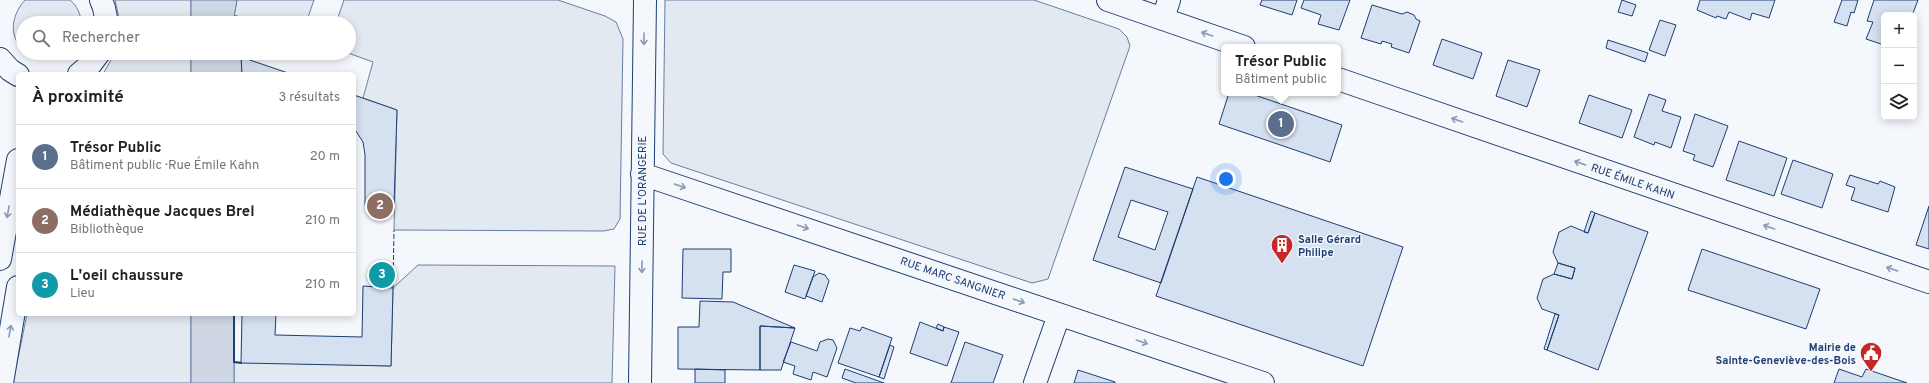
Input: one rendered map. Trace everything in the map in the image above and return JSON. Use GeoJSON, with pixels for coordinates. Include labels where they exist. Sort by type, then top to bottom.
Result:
{"type":"FeatureCollection","features":[{"type":"Feature","properties":{"kind":"street"},"geometry":{"type":"LineString","coordinates":[[101,0],[105,16]]}},
{"type":"Feature","properties":{"kind":"street"},"geometry":{"type":"LineString","coordinates":[[1108,0],[1166,9],[1238,44]]}},
{"type":"Feature","properties":{"kind":"street","name":"RUE DE L'ORANGERIE"},"geometry":{"type":"LineString","coordinates":[[639,2],[642,174],[640,383]]}},
{"type":"Feature","properties":{"kind":"street"},"geometry":{"type":"LineString","coordinates":[[0,59],[10,70],[16,74]]}},
{"type":"Feature","properties":{"kind":"street"},"geometry":{"type":"LineString","coordinates":[[81,72],[94,60]]}},
{"type":"Feature","properties":{"kind":"street","name":"RUE ÉMILE KAHN"},"geometry":{"type":"LineString","coordinates":[[1341,80],[1929,282]]}},
{"type":"Feature","properties":{"kind":"street"},"geometry":{"type":"LineString","coordinates":[[0,259],[16,171]]}},
{"type":"Feature","properties":{"kind":"street","name":"RUE MARC SANGNIER"},"geometry":{"type":"LineString","coordinates":[[642,174],[1059,315],[1239,379],[1262,383]]}},
{"type":"Feature","properties":{"kind":"street"},"geometry":{"type":"LineString","coordinates":[[2,383],[16,299]]}},
{"type":"Feature","properties":{"kind":"street"},"geometry":{"type":"LineString","coordinates":[[1035,383],[1059,315]]}},
{"type":"Feature","properties":{"kind":"shaded area"},"geometry":{"type":"Polygon","coordinates":[[[25,0],[70,0],[75,5],[80,16],[16,16],[16,39],[13,31],[14,24],[17,11],[25,0]]]}},
{"type":"Feature","properties":{"kind":"shaded area"},"geometry":{"type":"Polygon","coordinates":[[[115,0],[191,0],[191,16],[118,16],[115,0]]]}},
{"type":"Feature","properties":{"kind":"shaded area"},"geometry":{"type":"Polygon","coordinates":[[[191,0],[237,0],[234,16],[191,16],[191,0]]]}},
{"type":"Feature","properties":{"kind":"shaded area"},"geometry":{"type":"Polygon","coordinates":[[[237,0],[314,0],[308,16],[234,15],[237,0]]]}},
{"type":"Feature","properties":{"kind":"shaded area"},"geometry":{"type":"Polygon","coordinates":[[[344,0],[558,0],[605,16],[616,22],[623,39],[620,219],[614,229],[603,231],[394,230],[397,110],[363,98],[373,62],[356,56],[356,16],[338,16],[344,0]]]}},
{"type":"Feature","properties":{"kind":"shaded area"},"geometry":{"type":"Polygon","coordinates":[[[665,0],[1034,0],[1119,29],[1127,37],[1130,46],[1048,279],[1032,283],[671,163],[663,154],[665,0]]]}},
{"type":"Feature","properties":{"kind":"shaded area"},"geometry":{"type":"Polygon","coordinates":[[[111,60],[191,60],[191,72],[104,72],[111,60]]]}},
{"type":"Feature","properties":{"kind":"shaded area"},"geometry":{"type":"Polygon","coordinates":[[[191,60],[241,60],[242,72],[191,72],[191,60]]]}},
{"type":"Feature","properties":{"kind":"shaded area"},"geometry":{"type":"Polygon","coordinates":[[[418,265],[615,266],[612,383],[234,383],[234,362],[391,366],[393,288],[418,265]]]}},
{"type":"Feature","properties":{"kind":"shaded area"},"geometry":{"type":"Polygon","coordinates":[[[27,316],[191,316],[191,383],[13,383],[27,316]]]}},
{"type":"Feature","properties":{"kind":"shaded area"},"geometry":{"type":"Polygon","coordinates":[[[191,316],[234,316],[234,383],[191,383],[191,316]]]}},
{"type":"Feature","properties":{"kind":"building"},"geometry":{"type":"Polygon","coordinates":[[[1262,0],[1297,0],[1292,15],[1260,5],[1262,0]]]}},
{"type":"Feature","properties":{"kind":"building"},"geometry":{"type":"Polygon","coordinates":[[[1304,0],[1350,0],[1339,30],[1318,24],[1321,15],[1301,8],[1304,0]]]}},
{"type":"Feature","properties":{"kind":"building"},"geometry":{"type":"Polygon","coordinates":[[[1622,0],[1636,5],[1632,16],[1618,12],[1622,0]]]}},
{"type":"Feature","properties":{"kind":"building"},"geometry":{"type":"Polygon","coordinates":[[[1700,0],[1775,0],[1769,18],[1752,13],[1750,20],[1729,12],[1726,19],[1717,16],[1716,18],[1697,10],[1700,0]]]}},
{"type":"Feature","properties":{"kind":"building"},"geometry":{"type":"Polygon","coordinates":[[[1842,0],[1858,0],[1854,13],[1851,12],[1847,26],[1834,22],[1842,0]]]}},
{"type":"Feature","properties":{"kind":"building"},"geometry":{"type":"Polygon","coordinates":[[[1874,0],[1918,0],[1913,12],[1881,12],[1881,44],[1866,39],[1873,22],[1867,21],[1874,0]]]}},
{"type":"Feature","properties":{"kind":"building"},"geometry":{"type":"Polygon","coordinates":[[[1372,5],[1402,14],[1407,12],[1414,15],[1416,19],[1420,21],[1409,53],[1391,47],[1392,44],[1382,41],[1381,44],[1361,38],[1372,5]]]}},
{"type":"Feature","properties":{"kind":"building"},"geometry":{"type":"Polygon","coordinates":[[[1660,20],[1676,25],[1665,56],[1649,50],[1660,20]]]}},
{"type":"Feature","properties":{"kind":"building"},"geometry":{"type":"Polygon","coordinates":[[[1442,39],[1482,53],[1473,79],[1433,65],[1442,39]]]}},
{"type":"Feature","properties":{"kind":"building"},"geometry":{"type":"Polygon","coordinates":[[[1608,40],[1648,53],[1645,62],[1606,48],[1608,40]]]}},
{"type":"Feature","properties":{"kind":"building"},"geometry":{"type":"Polygon","coordinates":[[[241,60],[250,60],[285,72],[242,72],[241,60]]]}},
{"type":"Feature","properties":{"kind":"building"},"geometry":{"type":"Polygon","coordinates":[[[1508,60],[1540,70],[1527,107],[1496,96],[1508,60]]]}},
{"type":"Feature","properties":{"kind":"building"},"geometry":{"type":"Polygon","coordinates":[[[1649,94],[1666,100],[1662,111],[1681,117],[1671,148],[1655,142],[1654,145],[1634,137],[1649,94]]]}},
{"type":"Feature","properties":{"kind":"building"},"geometry":{"type":"Polygon","coordinates":[[[1589,95],[1632,110],[1622,138],[1579,123],[1589,95]]]}},
{"type":"Feature","properties":{"kind":"building"},"geometry":{"type":"Polygon","coordinates":[[[356,96],[397,110],[394,206],[365,205],[365,155],[363,142],[356,131],[356,96]]]}},
{"type":"Feature","properties":{"kind":"building"},"geometry":{"type":"Polygon","coordinates":[[[1228,96],[1258,96],[1342,125],[1330,162],[1219,124],[1228,96]]]}},
{"type":"Feature","properties":{"kind":"building"},"geometry":{"type":"Polygon","coordinates":[[[1695,114],[1728,126],[1713,167],[1693,160],[1695,155],[1683,151],[1695,114]]]}},
{"type":"Feature","properties":{"kind":"building"},"geometry":{"type":"Polygon","coordinates":[[[1739,141],[1787,158],[1774,196],[1726,180],[1739,141]]]}},
{"type":"Feature","properties":{"kind":"building"},"geometry":{"type":"Polygon","coordinates":[[[1793,160],[1833,174],[1822,208],[1781,194],[1793,160]]]}},
{"type":"Feature","properties":{"kind":"building"},"geometry":{"type":"Polygon","coordinates":[[[1125,167],[1193,189],[1161,283],[1093,260],[1125,167]],[[1131,200],[1118,237],[1155,250],[1168,212],[1131,200]]]}},
{"type":"Feature","properties":{"kind":"building"},"geometry":{"type":"Polygon","coordinates":[[[1850,175],[1878,184],[1880,181],[1895,187],[1888,212],[1851,200],[1855,188],[1846,185],[1850,175]]]}},
{"type":"Feature","properties":{"kind":"building","name":"Salle Gérard Philipe"},"geometry":{"type":"Polygon","coordinates":[[[1197,177],[1403,247],[1363,366],[1156,296],[1197,177]]]}},
{"type":"Feature","properties":{"kind":"building"},"geometry":{"type":"Polygon","coordinates":[[[1929,206],[1929,249],[1916,245],[1929,206]]]}},
{"type":"Feature","properties":{"kind":"building"},"geometry":{"type":"Polygon","coordinates":[[[1591,211],[1595,213],[1588,233],[1584,232],[1591,211]]]}},
{"type":"Feature","properties":{"kind":"building"},"geometry":{"type":"Polygon","coordinates":[[[1595,213],[1648,232],[1598,370],[1547,350],[1559,315],[1542,309],[1537,298],[1543,279],[1554,274],[1572,279],[1575,268],[1558,263],[1553,252],[1559,232],[1571,226],[1588,233],[1595,213]]]}},
{"type":"Feature","properties":{"kind":"building"},"geometry":{"type":"Polygon","coordinates":[[[683,249],[731,249],[731,272],[723,272],[722,299],[682,298],[683,249]]]}},
{"type":"Feature","properties":{"kind":"building"},"geometry":{"type":"Polygon","coordinates":[[[1702,249],[1820,289],[1806,329],[1688,290],[1702,249]]]}},
{"type":"Feature","properties":{"kind":"building"},"geometry":{"type":"Polygon","coordinates":[[[1558,263],[1575,268],[1572,279],[1554,274],[1558,263]]]}},
{"type":"Feature","properties":{"kind":"building"},"geometry":{"type":"Polygon","coordinates":[[[794,265],[815,271],[805,299],[785,292],[794,265]]]}},
{"type":"Feature","properties":{"kind":"building"},"geometry":{"type":"Polygon","coordinates":[[[819,273],[825,275],[829,281],[822,302],[806,296],[813,277],[819,273]]]}},
{"type":"Feature","properties":{"kind":"building"},"geometry":{"type":"Polygon","coordinates":[[[363,286],[393,288],[391,366],[241,363],[242,316],[276,316],[275,335],[362,337],[363,286]]]}},
{"type":"Feature","properties":{"kind":"building"},"geometry":{"type":"Polygon","coordinates":[[[700,301],[733,302],[795,328],[760,326],[760,370],[678,369],[678,327],[699,327],[700,301]]]}},
{"type":"Feature","properties":{"kind":"building"},"geometry":{"type":"Polygon","coordinates":[[[1555,314],[1559,315],[1547,350],[1544,349],[1555,314]]]}},
{"type":"Feature","properties":{"kind":"building"},"geometry":{"type":"Polygon","coordinates":[[[920,322],[943,331],[944,327],[959,332],[947,366],[910,353],[920,322]]]}},
{"type":"Feature","properties":{"kind":"building"},"geometry":{"type":"Polygon","coordinates":[[[938,324],[944,327],[943,331],[936,328],[938,324]]]}},
{"type":"Feature","properties":{"kind":"building"},"geometry":{"type":"Polygon","coordinates":[[[760,326],[795,328],[781,370],[760,370],[760,326]]]}},
{"type":"Feature","properties":{"kind":"building"},"geometry":{"type":"Polygon","coordinates":[[[862,327],[892,338],[879,377],[838,363],[850,328],[860,331],[862,327]]]}},
{"type":"Feature","properties":{"kind":"building"},"geometry":{"type":"Polygon","coordinates":[[[828,339],[833,340],[837,348],[827,377],[813,372],[811,380],[793,374],[795,366],[783,362],[791,342],[817,351],[820,342],[828,339]]]}},
{"type":"Feature","properties":{"kind":"building"},"geometry":{"type":"Polygon","coordinates":[[[965,342],[1003,355],[993,383],[951,383],[965,342]]]}},
{"type":"Feature","properties":{"kind":"building"},"geometry":{"type":"Polygon","coordinates":[[[890,345],[894,347],[884,379],[879,377],[890,345]]]}},
{"type":"Feature","properties":{"kind":"building"},"geometry":{"type":"Polygon","coordinates":[[[695,369],[725,370],[725,383],[695,383],[695,369]]]}},
{"type":"Feature","properties":{"kind":"building"},"geometry":{"type":"Polygon","coordinates":[[[845,369],[884,383],[856,383],[842,378],[845,369]]]}},
{"type":"Feature","properties":{"kind":"building","name":"Mairie de Sainte-Geneviève-des-Bois"},"geometry":{"type":"Polygon","coordinates":[[[1839,369],[1862,377],[1866,369],[1907,383],[1834,383],[1839,369]]]}},
{"type":"Feature","properties":{"kind":"building"},"geometry":{"type":"Polygon","coordinates":[[[1078,370],[1115,382],[1115,383],[1074,383],[1078,370]]]}},
{"type":"Feature","properties":{"kind":"fence"},"geometry":{"type":"LineString","coordinates":[[393,288],[394,230]]}},
{"type":"Feature","properties":{"kind":"wall"},"geometry":{"type":"LineString","coordinates":[[234,316],[234,362],[241,363]]}},
{"type":"Feature","properties":{"kind":"place","name":"Trésor Public"},"geometry":{"type":"Point","coordinates":[1281,124]}},
{"type":"Feature","properties":{"kind":"place","name":"Médiathèque Jacques Brel"},"geometry":{"type":"Point","coordinates":[380,206]}},
{"type":"Feature","properties":{"kind":"place","name":"Salle Gérard Philipe"},"geometry":{"type":"Point","coordinates":[1282,264]}},
{"type":"Feature","properties":{"kind":"place","name":"L'oeil chaussure"},"geometry":{"type":"Point","coordinates":[382,275]}},
{"type":"Feature","properties":{"kind":"place","name":"Mairie de Sainte-Geneviève-des-Bois"},"geometry":{"type":"Point","coordinates":[1871,372]}}]}
